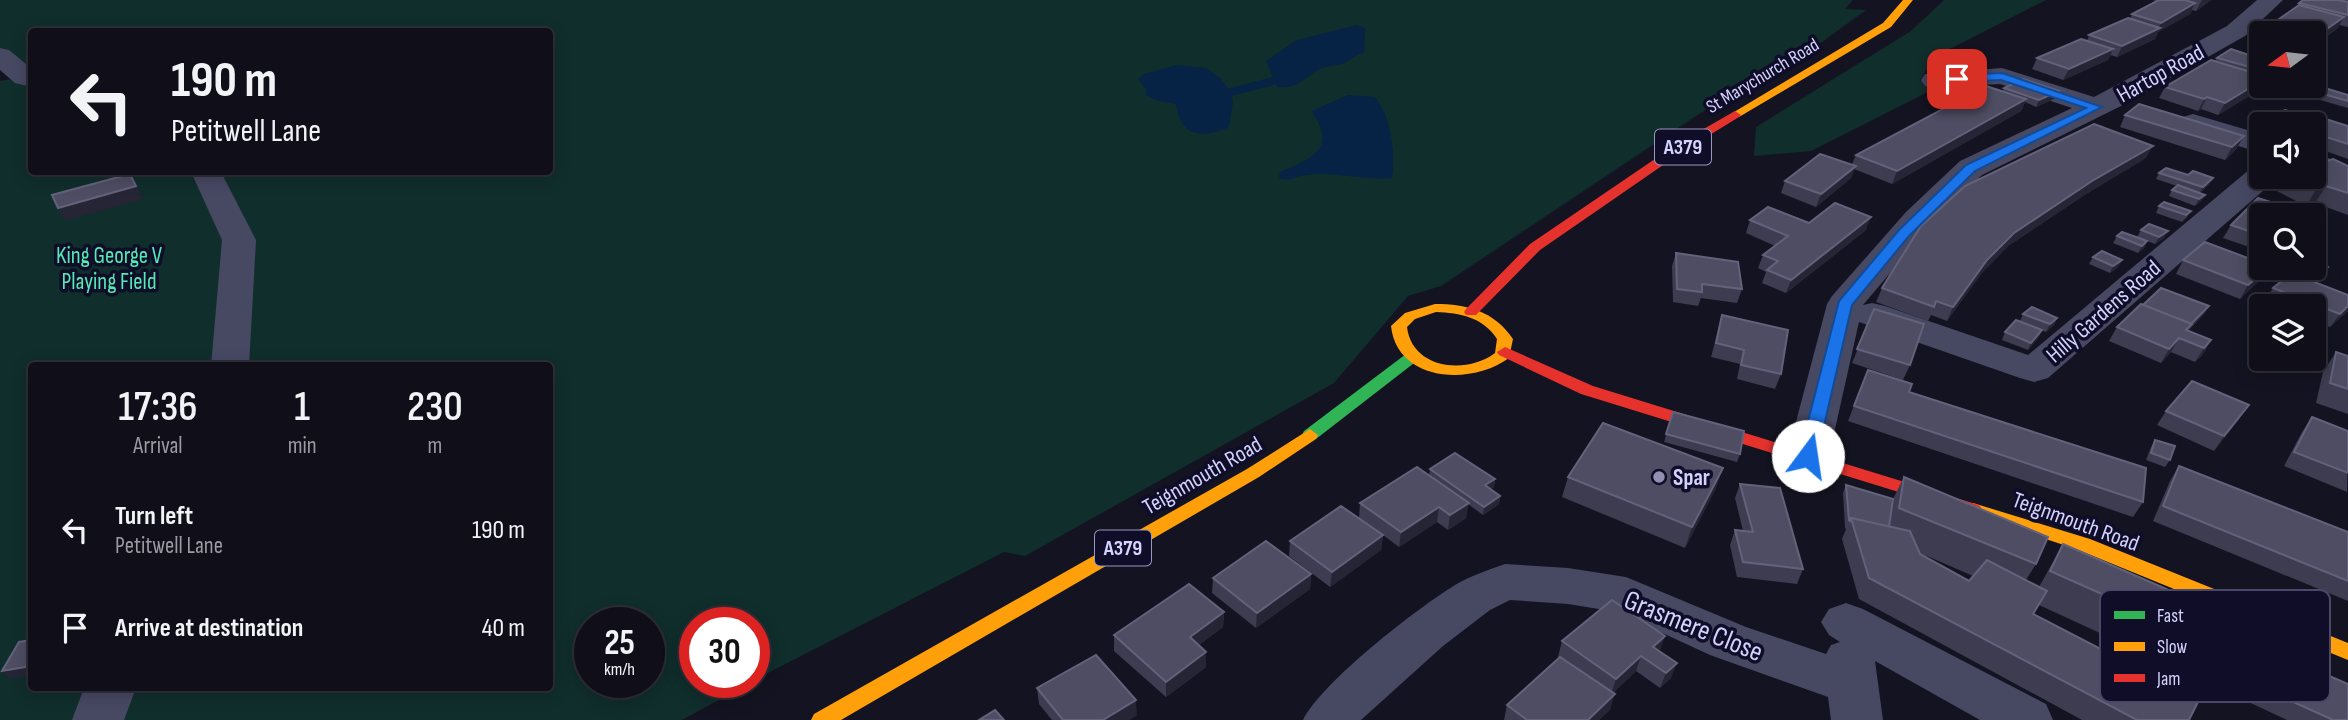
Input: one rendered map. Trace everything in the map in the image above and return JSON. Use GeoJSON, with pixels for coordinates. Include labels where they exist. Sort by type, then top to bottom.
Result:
{"type":"FeatureCollection","features":[{"type":"Feature","properties":{"kind":"main road","name":"St Marychurch Road"},"geometry":{"type":"LineString","coordinates":[[1472,312],[1535,247],[1678,149],[1887,25],[1908,0]]}},
{"type":"Feature","properties":{"kind":"main road"},"geometry":{"type":"LineString","coordinates":[[1435,308],[1472,312],[1485,318],[1503,334],[1507,343],[1505,352],[1489,366],[1458,372],[1441,370],[1412,358],[1401,347],[1396,336],[1398,326],[1406,317],[1419,311],[1435,308]]}},
{"type":"Feature","properties":{"kind":"main road","name":"Teignmouth Road"},"geometry":{"type":"LineString","coordinates":[[1505,352],[1587,390],[1808,456],[2083,544],[2196,590]]}},
{"type":"Feature","properties":{"kind":"main road","name":"Teignmouth Road"},"geometry":{"type":"LineString","coordinates":[[822,720],[1253,473],[1308,439],[1363,399],[1412,358]]}},
{"type":"Feature","properties":{"kind":"main road","name":"Teignmouth Road"},"geometry":{"type":"LineString","coordinates":[[2330,645],[2348,652]]}},
{"type":"Feature","properties":{"kind":"street","name":"Hartop Road"},"geometry":{"type":"LineString","coordinates":[[1808,456],[1845,304],[1904,233],[1971,168],[2104,103],[2236,31],[2271,0]]}},
{"type":"Feature","properties":{"kind":"street"},"geometry":{"type":"LineString","coordinates":[[0,56],[28,78]]}},
{"type":"Feature","properties":{"kind":"street"},"geometry":{"type":"LineString","coordinates":[[1935,80],[2002,76],[2104,103],[2156,112],[2249,140]]}},
{"type":"Feature","properties":{"kind":"street"},"geometry":{"type":"LineString","coordinates":[[2326,167],[2348,176]]}},
{"type":"Feature","properties":{"kind":"street"},"geometry":{"type":"LineString","coordinates":[[207,175],[239,240],[230,362]]}},
{"type":"Feature","properties":{"kind":"street","name":"Hilly Gardens Road"},"geometry":{"type":"LineString","coordinates":[[1845,304],[2034,370],[2249,186]]}},
{"type":"Feature","properties":{"kind":"street","name":"Grasmere Close"},"geometry":{"type":"LineString","coordinates":[[1329,720],[1343,704],[1426,632],[1473,597],[1505,582],[1568,586],[1626,595],[1728,640],[1854,702]]}},
{"type":"Feature","properties":{"kind":"street"},"geometry":{"type":"LineString","coordinates":[[1854,702],[1846,622],[2027,720]]}},
{"type":"Feature","properties":{"kind":"street"},"geometry":{"type":"LineString","coordinates":[[98,720],[109,691]]}},
{"type":"Feature","properties":{"kind":"green space","name":"King George V Playing Field"},"geometry":{"type":"Polygon","coordinates":[[[0,0],[1853,0],[1845,9],[1866,10],[1789,66],[1717,102],[1441,286],[1408,296],[1334,383],[1025,556],[1004,552],[770,672],[770,607],[679,607],[679,698],[722,698],[682,720],[0,720],[0,81],[24,77],[0,56],[0,0]]]}},
{"type":"Feature","properties":{"kind":"green space"},"geometry":{"type":"Polygon","coordinates":[[[1944,0],[2046,0],[1936,56],[1920,80],[1934,89],[1811,151],[1754,156],[1756,127],[1911,31],[1944,0]]]}},
{"type":"Feature","properties":{"kind":"water"},"geometry":{"type":"Polygon","coordinates":[[[1357,25],[1365,28],[1364,53],[1345,63],[1315,71],[1292,86],[1277,87],[1266,61],[1297,40],[1357,25]]]}},
{"type":"Feature","properties":{"kind":"water"},"geometry":{"type":"Polygon","coordinates":[[[1177,65],[1206,68],[1220,78],[1231,92],[1233,101],[1229,127],[1210,133],[1194,132],[1182,123],[1176,104],[1158,101],[1146,95],[1146,89],[1138,79],[1144,74],[1177,65]]]}},
{"type":"Feature","properties":{"kind":"water"},"geometry":{"type":"Polygon","coordinates":[[[1348,95],[1375,97],[1385,114],[1391,136],[1392,178],[1317,174],[1290,179],[1279,178],[1280,172],[1309,158],[1320,147],[1322,132],[1312,111],[1348,95]]]}},
{"type":"Feature","properties":{"kind":"building"},"geometry":{"type":"Polygon","coordinates":[[[2159,0],[2185,0],[2195,3],[2161,23],[2132,14],[2159,0]]]}},
{"type":"Feature","properties":{"kind":"building"},"geometry":{"type":"Polygon","coordinates":[[[2303,0],[2348,2],[2348,15],[2299,3],[2303,0]]]}},
{"type":"Feature","properties":{"kind":"building"},"geometry":{"type":"Polygon","coordinates":[[[2299,5],[2344,17],[2326,30],[2326,21],[2276,21],[2299,5]]]}},
{"type":"Feature","properties":{"kind":"building"},"geometry":{"type":"Polygon","coordinates":[[[2128,18],[2160,28],[2122,46],[2089,35],[2128,18]]]}},
{"type":"Feature","properties":{"kind":"building"},"geometry":{"type":"Polygon","coordinates":[[[2081,39],[2113,49],[2069,69],[2037,58],[2081,39]]]}},
{"type":"Feature","properties":{"kind":"building"},"geometry":{"type":"Polygon","coordinates":[[[2231,49],[2249,55],[2249,67],[2217,58],[2231,49]]]}},
{"type":"Feature","properties":{"kind":"building"},"geometry":{"type":"Polygon","coordinates":[[[2211,60],[2249,71],[2249,88],[2225,103],[2165,87],[2211,60]]]}},
{"type":"Feature","properties":{"kind":"building"},"geometry":{"type":"Polygon","coordinates":[[[2023,79],[2059,91],[2039,100],[2004,88],[2023,79]]]}},
{"type":"Feature","properties":{"kind":"building"},"geometry":{"type":"Polygon","coordinates":[[[1986,86],[2026,99],[1897,171],[1856,155],[1986,86]]]}},
{"type":"Feature","properties":{"kind":"building"},"geometry":{"type":"Polygon","coordinates":[[[2328,89],[2348,95],[2348,101],[2326,95],[2328,89]]]}},
{"type":"Feature","properties":{"kind":"building"},"geometry":{"type":"Polygon","coordinates":[[[2139,104],[2244,136],[2232,147],[2125,115],[2139,104]]]}},
{"type":"Feature","properties":{"kind":"building"},"geometry":{"type":"Polygon","coordinates":[[[2326,119],[2348,126],[2348,144],[2326,137],[2326,119]]]}},
{"type":"Feature","properties":{"kind":"building"},"geometry":{"type":"Polygon","coordinates":[[[2094,124],[2153,146],[2092,181],[2014,233],[1987,260],[1953,307],[1936,301],[1934,307],[1882,288],[1921,226],[1965,186],[2094,124]]]}},
{"type":"Feature","properties":{"kind":"building"},"geometry":{"type":"Polygon","coordinates":[[[1820,154],[1856,166],[1821,194],[1785,181],[1820,154]]]}},
{"type":"Feature","properties":{"kind":"building"},"geometry":{"type":"Polygon","coordinates":[[[2333,159],[2348,166],[2348,193],[2326,186],[2326,161],[2333,159]]]}},
{"type":"Feature","properties":{"kind":"building"},"geometry":{"type":"Polygon","coordinates":[[[2166,168],[2188,175],[2193,171],[2213,178],[2203,187],[2159,173],[2166,168]]]}},
{"type":"Feature","properties":{"kind":"building"},"geometry":{"type":"Polygon","coordinates":[[[126,175],[130,175],[136,186],[58,208],[52,195],[126,175]]]}},
{"type":"Feature","properties":{"kind":"building"},"geometry":{"type":"Polygon","coordinates":[[[2178,185],[2205,195],[2199,199],[2172,190],[2178,185]]]}},
{"type":"Feature","properties":{"kind":"building"},"geometry":{"type":"Polygon","coordinates":[[[2258,198],[2274,203],[2253,203],[2258,198]]]}},
{"type":"Feature","properties":{"kind":"building"},"geometry":{"type":"Polygon","coordinates":[[[2164,202],[2191,211],[2186,215],[2159,206],[2164,202]]]}},
{"type":"Feature","properties":{"kind":"building"},"geometry":{"type":"Polygon","coordinates":[[[1835,203],[1871,217],[1791,280],[1767,270],[1778,261],[1763,255],[1788,236],[1750,220],[1768,207],[1809,223],[1835,203]]]}},
{"type":"Feature","properties":{"kind":"building"},"geometry":{"type":"Polygon","coordinates":[[[2249,207],[2249,231],[2231,225],[2249,207]]]}},
{"type":"Feature","properties":{"kind":"building"},"geometry":{"type":"Polygon","coordinates":[[[2149,224],[2168,231],[2159,237],[2141,230],[2149,224]]]}},
{"type":"Feature","properties":{"kind":"building"},"geometry":{"type":"Polygon","coordinates":[[[2122,232],[2147,241],[2142,246],[2117,236],[2122,232]]]}},
{"type":"Feature","properties":{"kind":"building"},"geometry":{"type":"Polygon","coordinates":[[[2205,242],[2249,258],[2249,280],[2254,280],[2248,285],[2183,260],[2205,242]]]}},
{"type":"Feature","properties":{"kind":"building"},"geometry":{"type":"Polygon","coordinates":[[[2102,251],[2122,260],[2113,266],[2093,257],[2102,251]]]}},
{"type":"Feature","properties":{"kind":"building"},"geometry":{"type":"Polygon","coordinates":[[[1676,253],[1738,262],[1742,289],[1702,284],[1702,292],[1677,289],[1676,253]]]}},
{"type":"Feature","properties":{"kind":"building"},"geometry":{"type":"Polygon","coordinates":[[[2283,280],[2309,280],[2348,295],[2348,306],[2340,314],[2326,309],[2326,294],[2288,294],[2273,288],[2283,280]]]}},
{"type":"Feature","properties":{"kind":"building"},"geometry":{"type":"Polygon","coordinates":[[[2161,288],[2209,306],[2191,324],[2143,305],[2161,288]]]}},
{"type":"Feature","properties":{"kind":"building"},"geometry":{"type":"Polygon","coordinates":[[[2141,304],[2192,324],[2186,330],[2211,340],[2204,348],[2179,338],[2169,349],[2117,327],[2141,304]]]}},
{"type":"Feature","properties":{"kind":"building"},"geometry":{"type":"Polygon","coordinates":[[[2032,307],[2057,318],[2050,324],[2023,314],[2032,307]]]}},
{"type":"Feature","properties":{"kind":"building"},"geometry":{"type":"Polygon","coordinates":[[[1874,309],[1924,324],[1910,365],[1857,349],[1874,309]]]}},
{"type":"Feature","properties":{"kind":"building"},"geometry":{"type":"Polygon","coordinates":[[[1722,315],[1788,330],[1781,374],[1741,365],[1744,350],[1716,343],[1722,315]]]}},
{"type":"Feature","properties":{"kind":"building"},"geometry":{"type":"Polygon","coordinates":[[[2016,320],[2042,330],[2031,343],[2005,332],[2016,320]]]}},
{"type":"Feature","properties":{"kind":"building"},"geometry":{"type":"Polygon","coordinates":[[[2336,352],[2348,356],[2348,389],[2330,383],[2336,352]]]}},
{"type":"Feature","properties":{"kind":"building"},"geometry":{"type":"Polygon","coordinates":[[[1868,370],[1912,384],[1909,392],[2146,468],[2143,502],[1854,406],[1868,370]]]}},
{"type":"Feature","properties":{"kind":"building"},"geometry":{"type":"Polygon","coordinates":[[[2192,381],[2249,405],[2224,436],[2166,411],[2192,381]]]}},
{"type":"Feature","properties":{"kind":"building"},"geometry":{"type":"Polygon","coordinates":[[[1673,412],[1744,431],[1740,454],[1666,434],[1673,412]]]}},
{"type":"Feature","properties":{"kind":"building"},"geometry":{"type":"Polygon","coordinates":[[[2312,417],[2348,431],[2348,473],[2294,452],[2312,417]]]}},
{"type":"Feature","properties":{"kind":"building"},"geometry":{"type":"Polygon","coordinates":[[[1603,423],[1723,468],[1692,527],[1568,477],[1603,423]]]}},
{"type":"Feature","properties":{"kind":"building"},"geometry":{"type":"Polygon","coordinates":[[[2155,440],[2175,446],[2170,460],[2151,453],[2155,440]]]}},
{"type":"Feature","properties":{"kind":"building"},"geometry":{"type":"Polygon","coordinates":[[[1455,453],[1495,479],[1485,485],[1500,496],[1484,507],[1430,469],[1455,453]]]}},
{"type":"Feature","properties":{"kind":"building"},"geometry":{"type":"Polygon","coordinates":[[[2179,466],[2348,532],[2348,581],[2163,506],[2179,466]]]}},
{"type":"Feature","properties":{"kind":"building"},"geometry":{"type":"Polygon","coordinates":[[[1417,467],[1469,503],[1450,515],[1439,507],[1401,532],[1360,503],[1417,467]]]}},
{"type":"Feature","properties":{"kind":"building"},"geometry":{"type":"Polygon","coordinates":[[[1904,477],[2048,537],[2036,564],[1899,508],[1904,477]]]}},
{"type":"Feature","properties":{"kind":"building"},"geometry":{"type":"Polygon","coordinates":[[[1740,484],[1780,488],[1803,569],[1743,562],[1735,530],[1753,532],[1740,484]]]}},
{"type":"Feature","properties":{"kind":"building"},"geometry":{"type":"Polygon","coordinates":[[[1846,485],[1893,499],[1889,527],[1851,518],[1850,521],[1846,485]]]}},
{"type":"Feature","properties":{"kind":"building"},"geometry":{"type":"Polygon","coordinates":[[[1341,506],[1383,535],[1332,572],[1290,541],[1341,506]]]}},
{"type":"Feature","properties":{"kind":"building"},"geometry":{"type":"Polygon","coordinates":[[[1851,518],[1910,531],[1920,554],[1969,581],[1987,560],[2047,591],[2033,614],[2100,649],[2100,700],[1869,578],[1851,518]]]}},
{"type":"Feature","properties":{"kind":"building"},"geometry":{"type":"Polygon","coordinates":[[[1266,541],[1311,574],[1257,613],[1213,578],[1266,541]]]}},
{"type":"Feature","properties":{"kind":"building"},"geometry":{"type":"Polygon","coordinates":[[[2063,544],[2169,590],[2100,590],[2100,593],[2050,571],[2063,544]]]}},
{"type":"Feature","properties":{"kind":"building"},"geometry":{"type":"Polygon","coordinates":[[[1189,584],[1224,612],[1190,637],[1206,652],[1166,682],[1114,635],[1189,584]]]}},
{"type":"Feature","properties":{"kind":"building"},"geometry":{"type":"Polygon","coordinates":[[[1612,600],[1665,636],[1653,647],[1677,663],[1666,673],[1641,656],[1616,679],[1562,641],[1612,600]]]}},
{"type":"Feature","properties":{"kind":"building"},"geometry":{"type":"Polygon","coordinates":[[[28,641],[28,667],[2,671],[19,642],[28,641]]]}},
{"type":"Feature","properties":{"kind":"building"},"geometry":{"type":"Polygon","coordinates":[[[1096,655],[1136,700],[1103,720],[1063,720],[1037,688],[1096,655]]]}},
{"type":"Feature","properties":{"kind":"building"},"geometry":{"type":"Polygon","coordinates":[[[1560,657],[1615,694],[1588,720],[1527,720],[1507,705],[1560,657]]]}},
{"type":"Feature","properties":{"kind":"building"},"geometry":{"type":"Polygon","coordinates":[[[2330,676],[2348,684],[2348,720],[2333,720],[2294,702],[2330,702],[2330,676]]]}},
{"type":"Feature","properties":{"kind":"building"},"geometry":{"type":"Polygon","coordinates":[[[2103,702],[2198,702],[2189,720],[2137,720],[2103,702]]]}},
{"type":"Feature","properties":{"kind":"building"},"geometry":{"type":"Polygon","coordinates":[[[995,710],[1004,720],[979,720],[995,710]]]}},
{"type":"Feature","properties":{"kind":"waterway"},"geometry":{"type":"LineString","coordinates":[[1231,92],[1273,81]]}},
{"type":"Feature","properties":{"kind":"traffic: fast"},"geometry":{"type":"LineString","coordinates":[[1310,435],[1412,357]]}},
{"type":"Feature","properties":{"kind":"traffic: slow"},"geometry":{"type":"LineString","coordinates":[[1735,115],[1887,25],[1908,0]]}},
{"type":"Feature","properties":{"kind":"traffic: slow"},"geometry":{"type":"LineString","coordinates":[[1435,308],[1466,311],[1492,323],[1505,339],[1503,355],[1491,364],[1475,369],[1439,368],[1422,363],[1409,354],[1401,341],[1399,326],[1410,316],[1435,308]]}},
{"type":"Feature","properties":{"kind":"traffic: slow"},"geometry":{"type":"LineString","coordinates":[[822,720],[1253,473],[1310,435]]}},
{"type":"Feature","properties":{"kind":"traffic: slow"},"geometry":{"type":"LineString","coordinates":[[1973,509],[2083,544],[2196,590]]}},
{"type":"Feature","properties":{"kind":"traffic: slow"},"geometry":{"type":"LineString","coordinates":[[2330,645],[2348,652]]}},
{"type":"Feature","properties":{"kind":"traffic: jam"},"geometry":{"type":"LineString","coordinates":[[1471,312],[1535,247],[1678,149],[1735,115]]}},
{"type":"Feature","properties":{"kind":"traffic: jam"},"geometry":{"type":"LineString","coordinates":[[1505,352],[1587,390],[1973,509]]}},
{"type":"Feature","properties":{"kind":"place","name":"Spar"},"geometry":{"type":"Point","coordinates":[1659,477]}},
{"type":"Feature","properties":{"kind":"route"},"geometry":{"type":"LineString","coordinates":[[1808,456],[1845,304],[1904,233],[1971,168],[2096,107],[2002,76],[1957,79]]}}]}
